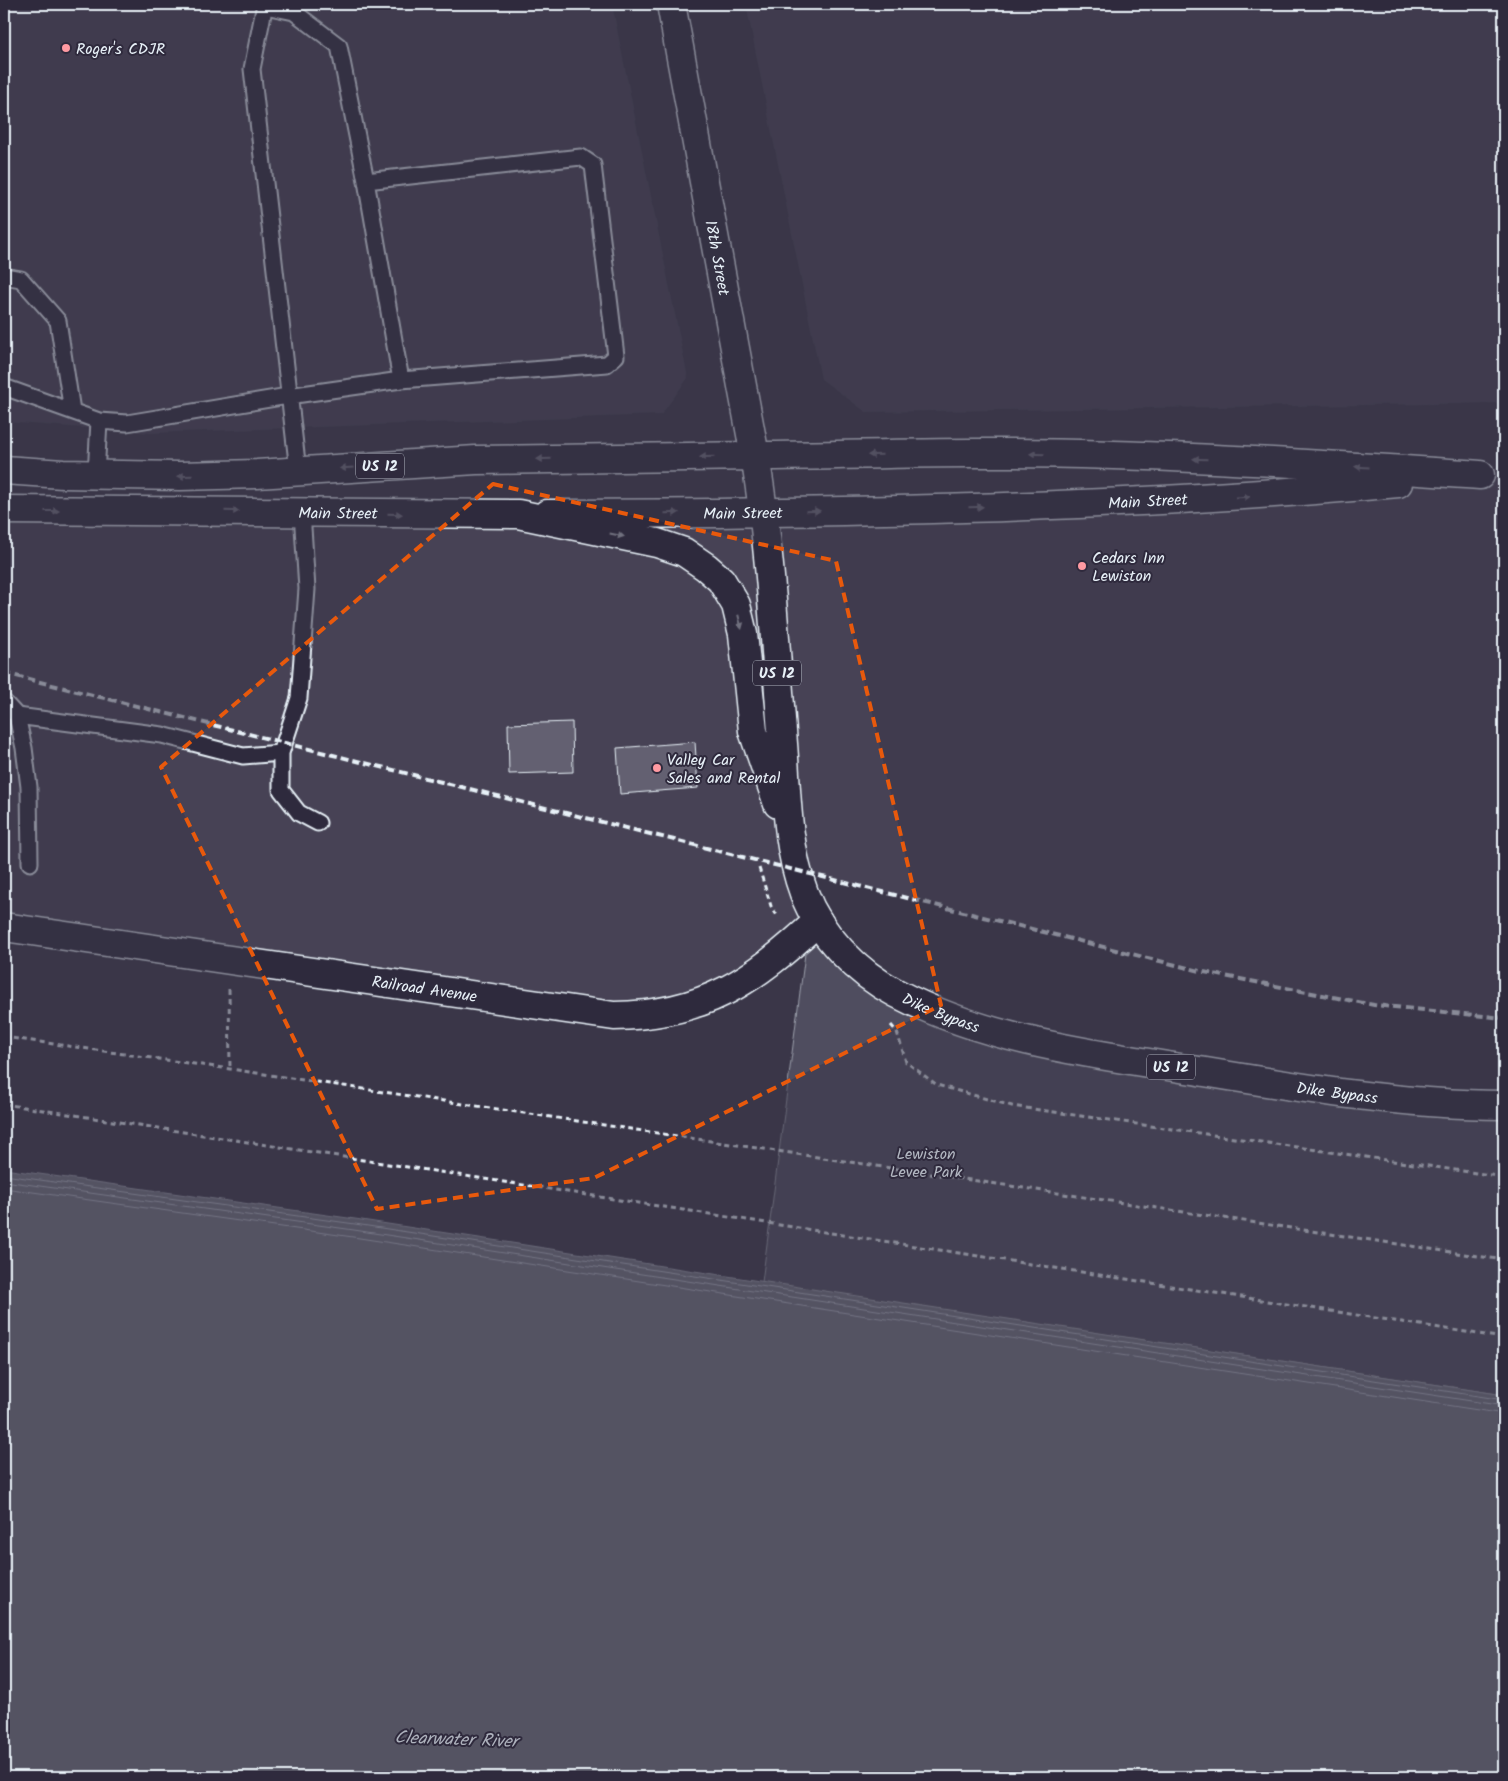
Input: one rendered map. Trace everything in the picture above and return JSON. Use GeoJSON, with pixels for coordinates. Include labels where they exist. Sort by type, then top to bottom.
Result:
{"type":"FeatureCollection","features":[{"type":"Feature","properties":{"kind":"main road","name":"18th Street"},"geometry":{"type":"LineString","coordinates":[[671,4],[756,456],[764,511]]}},
{"type":"Feature","properties":{"kind":"main road","name":"Main Street"},"geometry":{"type":"LineString","coordinates":[[4,470],[96,475],[180,476],[476,460],[972,453],[1261,460],[1492,475]]}},
{"type":"Feature","properties":{"kind":"main road","name":"Main Street"},"geometry":{"type":"LineString","coordinates":[[4,510],[518,514],[1135,503],[1262,496],[1492,475]]}},
{"type":"Feature","properties":{"kind":"main road","name":"Dike Bypass"},"geometry":{"type":"LineString","coordinates":[[764,511],[790,836],[800,883],[818,921],[837,946],[856,965],[891,990],[969,1024],[1019,1039],[1296,1087],[1397,1098],[1504,1105]]}},
{"type":"Feature","properties":{"kind":"main road","name":"US 12"},"geometry":{"type":"LineString","coordinates":[[518,514],[657,543],[684,552],[721,580],[736,605],[743,634],[752,731],[790,836]]}},
{"type":"Feature","properties":{"kind":"main road","name":"Railroad Avenue"},"geometry":{"type":"LineString","coordinates":[[4,927],[614,1016],[641,1016],[668,1012],[723,994],[780,955],[818,921]]}},
{"type":"Feature","properties":{"kind":"lane"},"geometry":{"type":"LineString","coordinates":[[298,471],[252,69],[265,5],[294,12],[339,46],[366,181],[400,380]]}},
{"type":"Feature","properties":{"kind":"lane"},"geometry":{"type":"LineString","coordinates":[[4,387],[99,421],[128,423],[288,396],[400,380],[607,364],[616,356],[593,165],[581,157],[366,181]]}},
{"type":"Feature","properties":{"kind":"lane"},"geometry":{"type":"LineString","coordinates":[[4,276],[21,279],[58,321],[72,411]]}},
{"type":"Feature","properties":{"kind":"lane"},"geometry":{"type":"LineString","coordinates":[[96,475],[99,421]]}},
{"type":"Feature","properties":{"kind":"lane"},"geometry":{"type":"LineString","coordinates":[[302,512],[307,589],[299,698],[281,753],[281,790],[299,813],[318,823]]}},
{"type":"Feature","properties":{"kind":"lane"},"geometry":{"type":"LineString","coordinates":[[4,702],[16,716],[24,748],[29,788],[30,863]]}},
{"type":"Feature","properties":{"kind":"lane"},"geometry":{"type":"LineString","coordinates":[[16,716],[162,735],[243,756],[281,753]]}},
{"type":"Feature","properties":{"kind":"path"},"geometry":{"type":"LineString","coordinates":[[229,959],[230,1069]]}},
{"type":"Feature","properties":{"kind":"path"},"geometry":{"type":"LineString","coordinates":[[897,1032],[906,1062],[937,1085],[1012,1106],[1504,1177]]}},
{"type":"Feature","properties":{"kind":"path"},"geometry":{"type":"LineString","coordinates":[[4,1037],[230,1069],[1504,1260]]}},
{"type":"Feature","properties":{"kind":"path"},"geometry":{"type":"LineString","coordinates":[[4,1104],[1504,1338]]}},
{"type":"Feature","properties":{"kind":"highlighted area"},"geometry":{"type":"Polygon","coordinates":[[[493,484],[836,561],[941,1005],[594,1178],[377,1209],[161,767],[493,484]]]}},
{"type":"Feature","properties":{"kind":"shaded area"},"geometry":{"type":"Polygon","coordinates":[[[4,4],[612,4],[688,378],[661,415],[151,433],[4,422],[4,4]]]}},
{"type":"Feature","properties":{"kind":"shaded area"},"geometry":{"type":"Polygon","coordinates":[[[746,4],[1504,4],[1504,403],[866,412],[821,379],[746,4]]]}},
{"type":"Feature","properties":{"kind":"shaded area"},"geometry":{"type":"Polygon","coordinates":[[[1504,475],[1504,1017],[1450,1014],[1293,991],[797,870],[818,921],[668,1012],[4,925],[4,510],[606,514],[1504,475]]]}},
{"type":"Feature","properties":{"kind":"green space","name":"Lewiston Levee Park"},"geometry":{"type":"Polygon","coordinates":[[[808,931],[969,1024],[1504,1105],[1504,1395],[762,1282],[808,931]]]}},
{"type":"Feature","properties":{"kind":"water","name":"Clearwater River"},"geometry":{"type":"Polygon","coordinates":[[[4,1169],[355,1219],[1504,1395],[1504,1777],[4,1777],[4,1169]]]}},
{"type":"Feature","properties":{"kind":"building"},"geometry":{"type":"Polygon","coordinates":[[[572,722],[573,772],[509,774],[508,724],[572,722]]]}},
{"type":"Feature","properties":{"kind":"building","name":"Valley Car Sales and Rental"},"geometry":{"type":"Polygon","coordinates":[[[695,742],[698,788],[620,794],[617,748],[695,742]]]}},
{"type":"Feature","properties":{"kind":"railway"},"geometry":{"type":"LineString","coordinates":[[4,673],[1204,972],[1374,1005],[1504,1018]]}},
{"type":"Feature","properties":{"kind":"place","name":"Roger's CDJR"},"geometry":{"type":"Point","coordinates":[66,48]}},
{"type":"Feature","properties":{"kind":"place","name":"Cedars Inn Lewiston"},"geometry":{"type":"Point","coordinates":[1082,566]}},
{"type":"Feature","properties":{"kind":"place","name":"Valley Car Sales and Rental"},"geometry":{"type":"Point","coordinates":[657,768]}}]}
